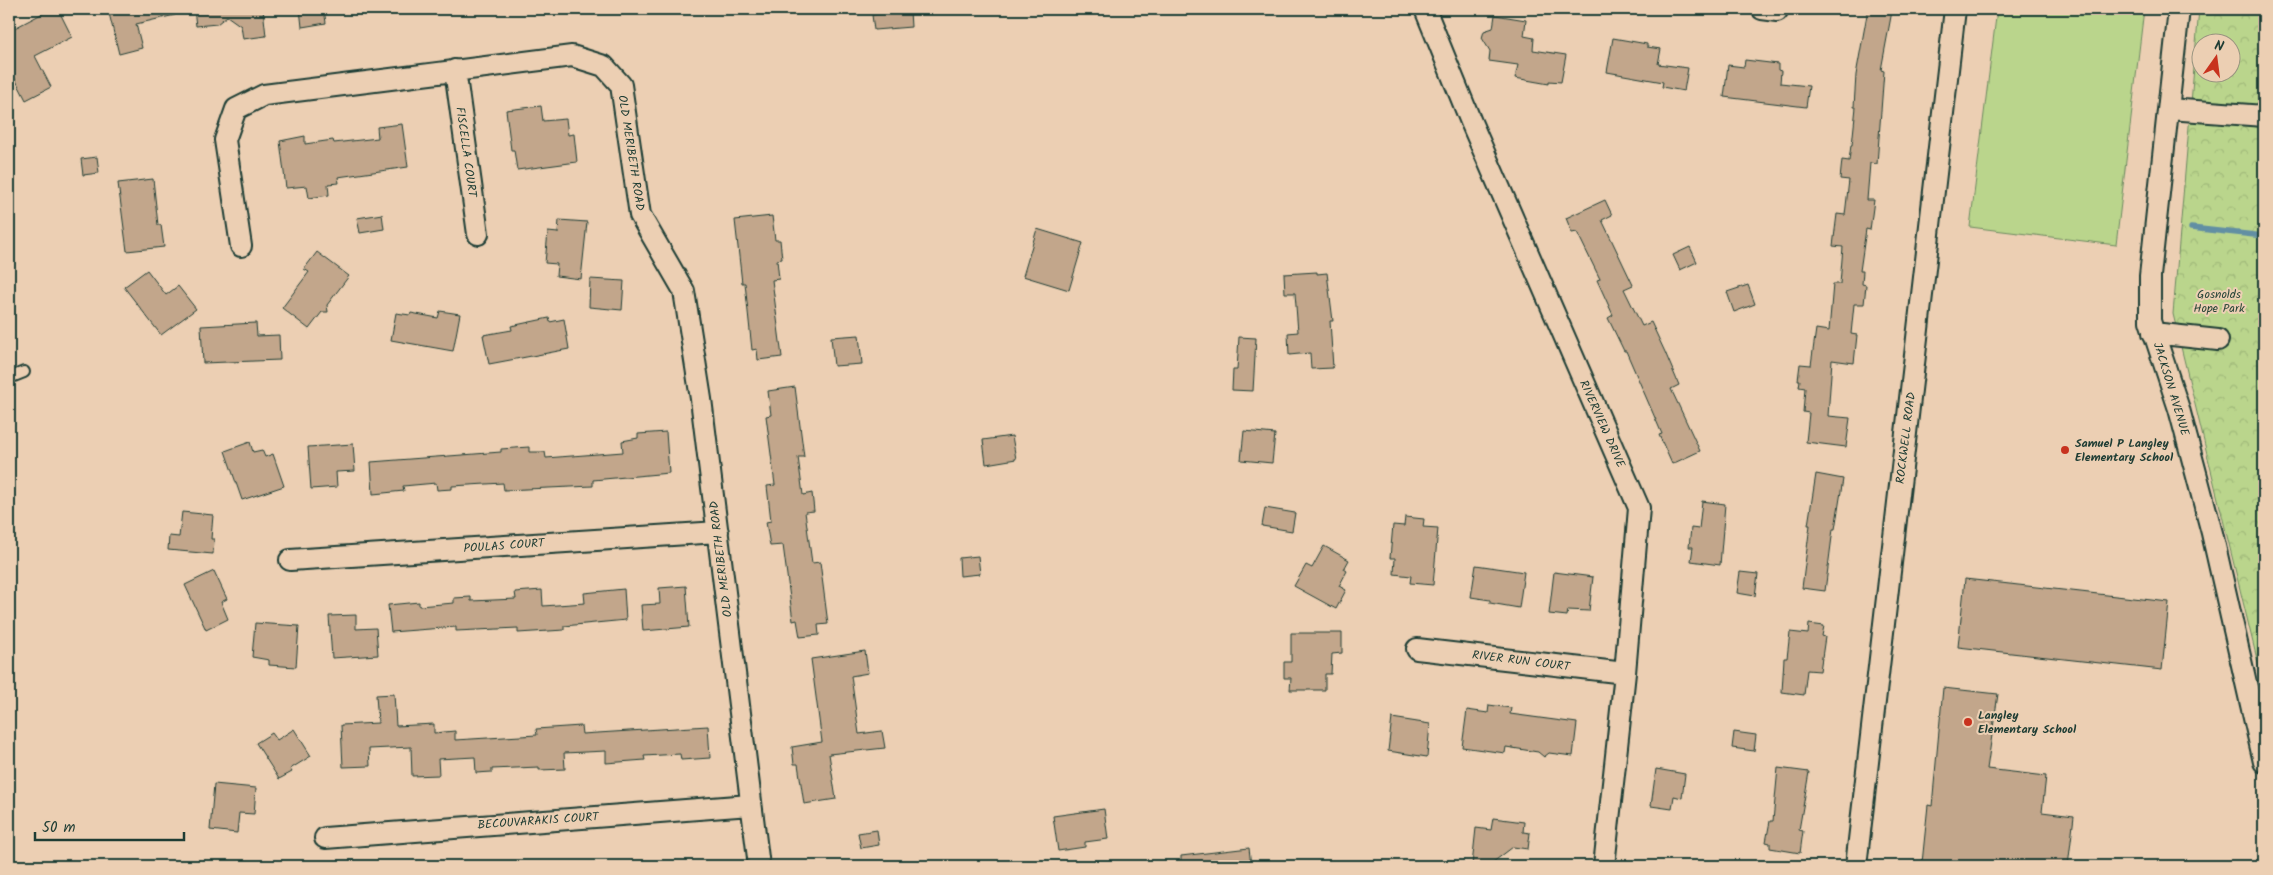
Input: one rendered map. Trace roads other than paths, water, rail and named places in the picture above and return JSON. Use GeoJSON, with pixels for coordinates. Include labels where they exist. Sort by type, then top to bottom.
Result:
{"type":"FeatureCollection","features":[{"type":"Feature","properties":{"kind":"street","name":"RIVERVIEW DRIVE"},"geometry":{"type":"LineString","coordinates":[[1425,9],[1471,122],[1639,508],[1604,866]]}},
{"type":"Feature","properties":{"kind":"street","name":"ROCKWELL ROAD"},"geometry":{"type":"LineString","coordinates":[[1856,866],[1955,9]]}},
{"type":"Feature","properties":{"kind":"street","name":"JACKSON AVENUE"},"geometry":{"type":"LineString","coordinates":[[2180,9],[2150,276],[2149,309],[2153,332],[2179,410],[2210,524],[2264,762]]}},
{"type":"Feature","properties":{"kind":"street","name":"OLD MERIBETH ROAD"},"geometry":{"type":"LineString","coordinates":[[241,246],[225,140],[236,109],[264,95],[572,56],[604,66],[621,85],[640,215],[684,291],[701,399],[759,866]]}},
{"type":"Feature","properties":{"kind":"street","name":"FISCELLA COURT"},"geometry":{"type":"LineString","coordinates":[[455,70],[478,234]]}},
{"type":"Feature","properties":{"kind":"street"},"geometry":{"type":"LineString","coordinates":[[2169,109],[2264,116]]}},
{"type":"Feature","properties":{"kind":"street"},"geometry":{"type":"LineString","coordinates":[[2153,332],[2218,340]]}},
{"type":"Feature","properties":{"kind":"street","name":"POULAS COURT"},"geometry":{"type":"LineString","coordinates":[[290,560],[718,532]]}},
{"type":"Feature","properties":{"kind":"street","name":"RIVER RUN COURT"},"geometry":{"type":"LineString","coordinates":[[1417,649],[1624,673]]}},
{"type":"Feature","properties":{"kind":"street","name":"BECOUVARAKIS COURT"},"geometry":{"type":"LineString","coordinates":[[325,838],[750,805]]}},
{"type":"Feature","properties":{"kind":"lane"},"geometry":{"type":"LineString","coordinates":[[9,378],[24,372]]}},
{"type":"Feature","properties":{"kind":"waterway"},"geometry":{"type":"LineString","coordinates":[[2191,228],[2264,236]]}},
{"type":"Feature","properties":{"kind":"place","name":"Samuel P Langley Elementary School"},"geometry":{"type":"Point","coordinates":[2065,450]}},
{"type":"Feature","properties":{"kind":"place","name":"Langley Elementary School"},"geometry":{"type":"Point","coordinates":[1968,722]}},
{"type":"Feature","properties":{"kind":"park label","name":"Gosnolds Hope Park"},"geometry":{"type":"Point","coordinates":[2219,301]}}]}
